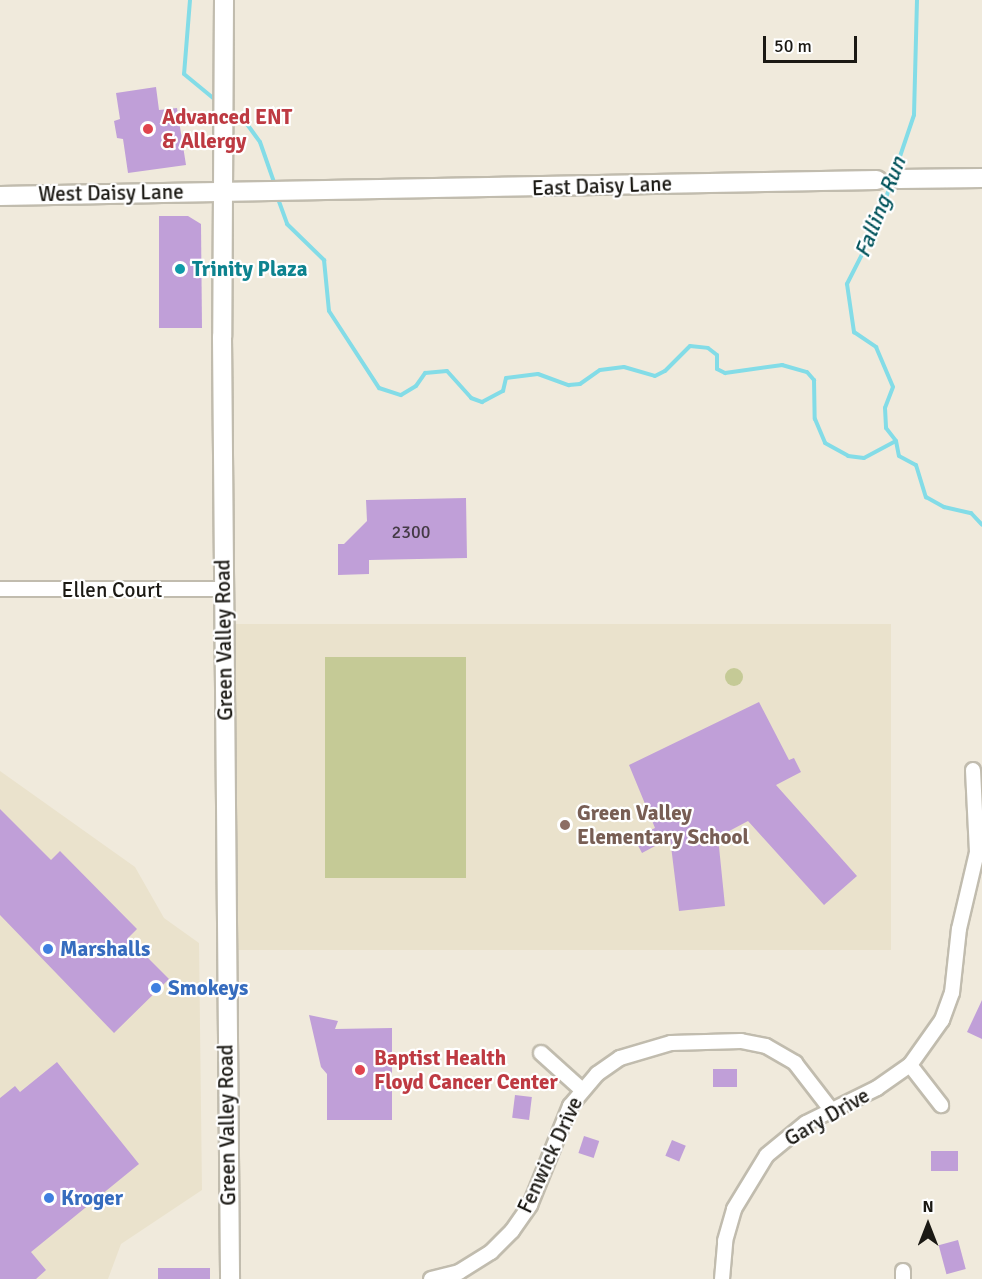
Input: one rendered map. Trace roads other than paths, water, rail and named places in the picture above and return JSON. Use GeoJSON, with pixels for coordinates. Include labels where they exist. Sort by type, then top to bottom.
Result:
{"type":"FeatureCollection","features":[{"type":"Feature","properties":{"kind":"street","name":"Green Valley Road"},"geometry":{"type":"LineString","coordinates":[[224,0],[223,589],[230,1279]]}},
{"type":"Feature","properties":{"kind":"street","name":"East Daisy Lane"},"geometry":{"type":"LineString","coordinates":[[223,190],[982,178]]}},
{"type":"Feature","properties":{"kind":"street","name":"West Daisy Lane"},"geometry":{"type":"LineString","coordinates":[[0,196],[223,190]]}},
{"type":"Feature","properties":{"kind":"street","name":"Ellen Court"},"geometry":{"type":"LineString","coordinates":[[0,589],[223,589]]}},
{"type":"Feature","properties":{"kind":"street","name":"Gary Drive"},"geometry":{"type":"LineString","coordinates":[[722,1279],[724,1241],[748,1180],[786,1137],[878,1088],[910,1065],[934,1036],[952,993],[959,929],[977,852],[974,770]]}},
{"type":"Feature","properties":{"kind":"street","name":"Fenwick Drive"},"geometry":{"type":"LineString","coordinates":[[431,1279],[459,1272],[491,1252],[522,1219],[563,1118],[581,1089],[608,1065],[645,1048],[671,1043],[741,1041],[786,1055],[816,1087],[832,1111]]}},
{"type":"Feature","properties":{"kind":"street","name":"Fenwick Drive"},"geometry":{"type":"LineString","coordinates":[[541,1053],[581,1089]]}},
{"type":"Feature","properties":{"kind":"street"},"geometry":{"type":"LineString","coordinates":[[910,1065],[941,1105]]}},
{"type":"Feature","properties":{"kind":"waterway"},"geometry":{"type":"LineString","coordinates":[[190,0],[184,74],[218,102]]}},
{"type":"Feature","properties":{"kind":"waterway","name":"Falling Run"},"geometry":{"type":"LineString","coordinates":[[917,0],[914,115],[876,227],[847,284],[854,332],[876,347],[893,387],[885,408],[886,428],[896,441],[899,456],[916,465],[926,497],[944,507],[971,513],[982,525]]}},
{"type":"Feature","properties":{"kind":"waterway"},"geometry":{"type":"LineString","coordinates":[[229,110],[244,120],[260,142],[275,185]]}},
{"type":"Feature","properties":{"kind":"waterway"},"geometry":{"type":"LineString","coordinates":[[277,196],[287,224],[324,260],[329,311],[379,388],[401,395],[416,386],[425,373],[447,371],[471,398],[482,402],[503,391],[506,378],[538,374],[569,385],[580,384],[600,370],[624,367],[655,376],[665,371],[690,346],[708,348],[717,355],[717,369],[725,373],[782,365],[807,372],[814,380],[815,419],[825,443],[848,456],[864,458],[896,441]]}},
{"type":"Feature","properties":{"kind":"place","name":"Advanced ENT & Allergy"},"geometry":{"type":"Point","coordinates":[148,129]}},
{"type":"Feature","properties":{"kind":"place","name":"Trinity Plaza"},"geometry":{"type":"Point","coordinates":[180,269]}},
{"type":"Feature","properties":{"kind":"place","name":"Green Valley Elementary School"},"geometry":{"type":"Point","coordinates":[565,825]}},
{"type":"Feature","properties":{"kind":"place","name":"Marshalls"},"geometry":{"type":"Point","coordinates":[48,949]}},
{"type":"Feature","properties":{"kind":"place","name":"Smokeys"},"geometry":{"type":"Point","coordinates":[156,988]}},
{"type":"Feature","properties":{"kind":"place","name":"Baptist Health Floyd Cancer Center"},"geometry":{"type":"Point","coordinates":[360,1070]}},
{"type":"Feature","properties":{"kind":"place","name":"Kroger"},"geometry":{"type":"Point","coordinates":[49,1198]}}]}
